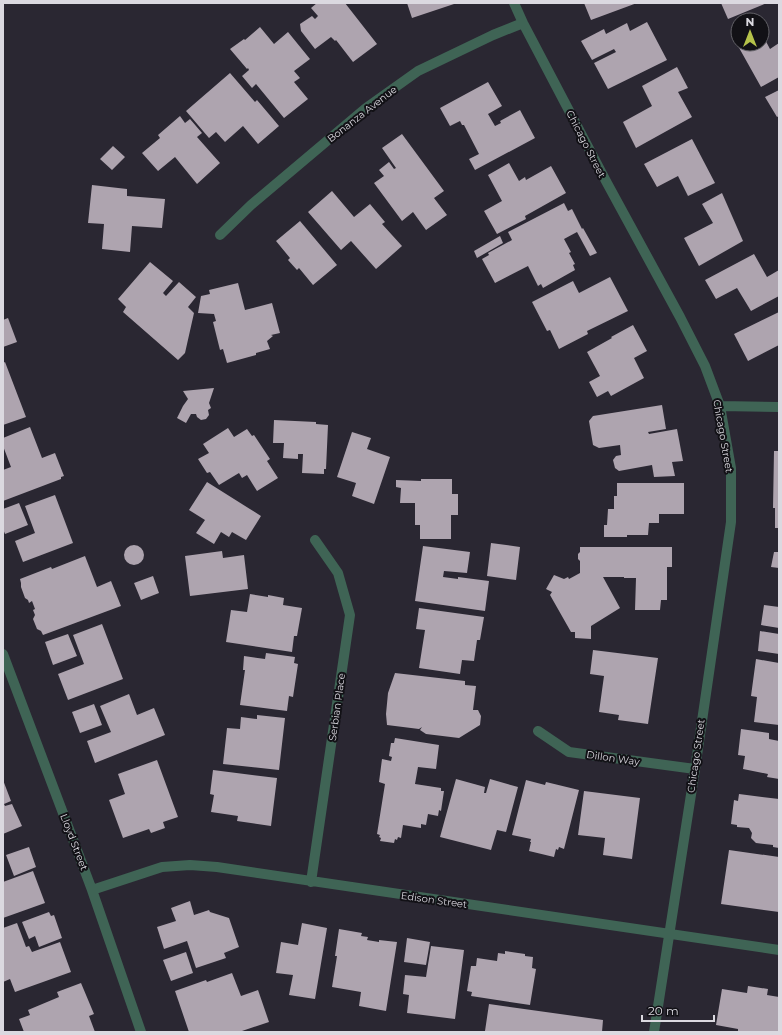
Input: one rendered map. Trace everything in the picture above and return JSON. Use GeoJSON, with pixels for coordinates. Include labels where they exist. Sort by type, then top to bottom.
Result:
{"type":"FeatureCollection","features":[{"type":"Feature","properties":{"kind":"street","name":"Chicago Street"},"geometry":{"type":"LineString","coordinates":[[514,3],[607,183],[705,366],[720,406],[731,468],[731,522],[695,769],[654,1032]]}},
{"type":"Feature","properties":{"kind":"street","name":"Bonanza Avenue"},"geometry":{"type":"LineString","coordinates":[[220,235],[251,205],[366,108],[418,71],[492,35],[523,23]]}},
{"type":"Feature","properties":{"kind":"street"},"geometry":{"type":"LineString","coordinates":[[720,406],[779,407]]}},
{"type":"Feature","properties":{"kind":"street","name":"Serbian Place"},"geometry":{"type":"LineString","coordinates":[[311,882],[350,615],[338,574],[315,540]]}},
{"type":"Feature","properties":{"kind":"street","name":"Lloyd Street"},"geometry":{"type":"LineString","coordinates":[[3,654],[92,890],[141,1032]]}},
{"type":"Feature","properties":{"kind":"street","name":"Dillon Way"},"geometry":{"type":"LineString","coordinates":[[538,731],[569,752],[695,769]]}},
{"type":"Feature","properties":{"kind":"street","name":"Edison Street"},"geometry":{"type":"LineString","coordinates":[[92,890],[162,867],[190,865],[217,867],[779,950]]}},
{"type":"Feature","properties":{"kind":"building"},"geometry":{"type":"Polygon","coordinates":[[[317,3],[345,3],[377,44],[353,62],[336,40],[335,41],[331,37],[315,49],[301,31],[300,24],[312,16],[315,19],[318,16],[311,8],[317,3]]]}},
{"type":"Feature","properties":{"kind":"building"},"geometry":{"type":"Polygon","coordinates":[[[407,3],[457,3],[412,18],[407,3]]]}},
{"type":"Feature","properties":{"kind":"building"},"geometry":{"type":"Polygon","coordinates":[[[584,3],[637,3],[591,20],[584,3]]]}},
{"type":"Feature","properties":{"kind":"building"},"geometry":{"type":"Polygon","coordinates":[[[721,3],[767,3],[745,12],[730,12],[730,18],[728,19],[721,3]]]}},
{"type":"Feature","properties":{"kind":"building"},"geometry":{"type":"Polygon","coordinates":[[[647,22],[667,60],[608,89],[594,63],[616,52],[614,49],[592,60],[581,41],[604,29],[606,34],[627,23],[630,31],[647,22]]]}},
{"type":"Feature","properties":{"kind":"building"},"geometry":{"type":"Polygon","coordinates":[[[260,27],[274,44],[288,32],[310,59],[294,71],[300,78],[294,82],[308,99],[284,118],[256,84],[252,88],[242,76],[249,70],[230,49],[244,39],[245,40],[260,27]]]}},
{"type":"Feature","properties":{"kind":"building"},"geometry":{"type":"Polygon","coordinates":[[[779,43],[779,77],[761,87],[741,52],[770,52],[770,49],[779,43]]]}},
{"type":"Feature","properties":{"kind":"building"},"geometry":{"type":"Polygon","coordinates":[[[677,67],[688,88],[678,92],[692,117],[636,148],[623,122],[652,106],[642,86],[677,67]]]}},
{"type":"Feature","properties":{"kind":"building"},"geometry":{"type":"Polygon","coordinates":[[[230,73],[255,102],[257,100],[279,126],[258,144],[243,126],[225,142],[216,132],[209,138],[186,111],[230,73]]]}},
{"type":"Feature","properties":{"kind":"building"},"geometry":{"type":"Polygon","coordinates":[[[488,82],[502,106],[488,114],[495,126],[501,123],[500,121],[520,110],[535,138],[475,170],[469,159],[479,154],[464,125],[462,125],[460,121],[450,126],[440,108],[488,82]]]}},
{"type":"Feature","properties":{"kind":"building"},"geometry":{"type":"Polygon","coordinates":[[[779,90],[779,116],[777,117],[765,97],[779,90]]]}},
{"type":"Feature","properties":{"kind":"building"},"geometry":{"type":"Polygon","coordinates":[[[180,116],[185,123],[190,119],[202,133],[197,137],[220,163],[197,184],[175,157],[158,171],[142,153],[160,138],[158,135],[180,116]]]}},
{"type":"Feature","properties":{"kind":"building"},"geometry":{"type":"Polygon","coordinates":[[[402,134],[444,191],[434,198],[447,215],[426,230],[413,212],[402,221],[374,183],[384,176],[379,170],[389,162],[394,169],[396,168],[382,148],[402,134]]]}},
{"type":"Feature","properties":{"kind":"building"},"geometry":{"type":"Polygon","coordinates":[[[692,139],[715,183],[688,196],[678,176],[657,187],[644,164],[692,139]]]}},
{"type":"Feature","properties":{"kind":"building"},"geometry":{"type":"Polygon","coordinates":[[[113,146],[125,157],[112,170],[100,159],[113,146]]]}},
{"type":"Feature","properties":{"kind":"building"},"geometry":{"type":"Polygon","coordinates":[[[509,163],[519,181],[525,177],[526,180],[551,166],[566,193],[525,216],[526,219],[497,234],[484,211],[502,201],[488,175],[509,163]]]}},
{"type":"Feature","properties":{"kind":"building"},"geometry":{"type":"Polygon","coordinates":[[[92,185],[127,189],[127,196],[165,199],[162,228],[132,226],[130,252],[102,249],[104,224],[88,223],[92,185]]]}},
{"type":"Feature","properties":{"kind":"building"},"geometry":{"type":"Polygon","coordinates":[[[332,191],[354,217],[370,204],[385,222],[382,224],[402,246],[376,269],[351,241],[341,250],[308,212],[332,191]]]}},
{"type":"Feature","properties":{"kind":"building"},"geometry":{"type":"Polygon","coordinates":[[[722,193],[743,241],[699,266],[684,238],[713,223],[702,204],[722,193]]]}},
{"type":"Feature","properties":{"kind":"building"},"geometry":{"type":"Polygon","coordinates":[[[564,203],[568,211],[572,209],[597,253],[590,256],[577,232],[564,239],[571,252],[569,253],[575,264],[573,265],[575,270],[543,288],[541,284],[538,286],[528,266],[495,283],[482,259],[489,255],[488,253],[512,240],[508,232],[564,203]]]}},
{"type":"Feature","properties":{"kind":"building"},"geometry":{"type":"Polygon","coordinates":[[[300,221],[337,265],[313,285],[299,268],[297,270],[288,260],[290,258],[276,241],[300,221]]]}},
{"type":"Feature","properties":{"kind":"building"},"geometry":{"type":"Polygon","coordinates":[[[500,236],[503,243],[477,258],[474,251],[500,236]]]}},
{"type":"Feature","properties":{"kind":"building"},"geometry":{"type":"Polygon","coordinates":[[[754,254],[767,277],[779,270],[779,296],[751,311],[737,288],[716,299],[705,280],[754,254]]]}},
{"type":"Feature","properties":{"kind":"building"},"geometry":{"type":"Polygon","coordinates":[[[150,262],[173,281],[163,293],[166,296],[179,282],[196,297],[188,307],[194,313],[185,353],[178,360],[123,312],[126,307],[118,299],[150,262]]]}},
{"type":"Feature","properties":{"kind":"building"},"geometry":{"type":"Polygon","coordinates":[[[610,277],[628,311],[587,331],[588,334],[559,349],[550,330],[547,331],[532,302],[573,281],[579,293],[610,277]]]}},
{"type":"Feature","properties":{"kind":"building"},"geometry":{"type":"Polygon","coordinates":[[[238,283],[245,310],[272,303],[280,333],[271,335],[273,336],[267,341],[270,349],[256,353],[256,355],[227,363],[223,349],[220,350],[213,322],[216,321],[214,314],[198,313],[201,296],[210,294],[209,290],[238,283]]]}},
{"type":"Feature","properties":{"kind":"building"},"geometry":{"type":"Polygon","coordinates":[[[779,312],[779,345],[748,361],[734,334],[779,312]]]}},
{"type":"Feature","properties":{"kind":"building"},"geometry":{"type":"Polygon","coordinates":[[[8,318],[17,342],[3,347],[3,320],[8,318]]]}},
{"type":"Feature","properties":{"kind":"building"},"geometry":{"type":"Polygon","coordinates":[[[633,325],[647,351],[634,358],[644,378],[611,396],[608,391],[597,397],[589,382],[600,376],[587,352],[633,325]]]}},
{"type":"Feature","properties":{"kind":"building"},"geometry":{"type":"Polygon","coordinates":[[[5,362],[26,417],[3,425],[3,363],[5,362]]]}},
{"type":"Feature","properties":{"kind":"building"},"geometry":{"type":"Polygon","coordinates":[[[214,388],[209,403],[211,408],[208,410],[209,415],[206,419],[201,420],[196,414],[191,414],[186,423],[177,418],[188,399],[183,391],[214,388]]]}},
{"type":"Feature","properties":{"kind":"building"},"geometry":{"type":"Polygon","coordinates":[[[662,405],[666,429],[648,432],[649,434],[677,429],[683,461],[672,462],[675,476],[654,477],[652,465],[619,471],[615,468],[613,460],[616,456],[621,455],[620,445],[599,448],[593,445],[589,421],[593,416],[662,405]]]}},
{"type":"Feature","properties":{"kind":"building"},"geometry":{"type":"Polygon","coordinates":[[[274,420],[316,422],[316,424],[328,425],[326,469],[324,469],[324,474],[302,473],[303,454],[298,454],[298,459],[283,458],[284,443],[273,443],[274,420]]]}},
{"type":"Feature","properties":{"kind":"building"},"geometry":{"type":"Polygon","coordinates":[[[30,427],[42,458],[55,453],[64,476],[61,477],[61,479],[3,501],[3,470],[11,467],[3,446],[3,438],[30,427]]]}},
{"type":"Feature","properties":{"kind":"building"},"geometry":{"type":"Polygon","coordinates":[[[228,428],[234,437],[247,429],[252,436],[254,435],[270,459],[267,461],[278,478],[257,491],[247,475],[242,478],[239,473],[219,485],[210,472],[207,473],[198,459],[209,453],[203,444],[228,428]]]}},
{"type":"Feature","properties":{"kind":"building"},"geometry":{"type":"Polygon","coordinates":[[[352,432],[371,438],[367,449],[390,457],[374,504],[352,496],[356,483],[337,477],[352,432]]]}},
{"type":"Feature","properties":{"kind":"building"},"geometry":{"type":"Polygon","coordinates":[[[774,451],[779,451],[779,528],[775,528],[775,508],[773,508],[774,451]]]}},
{"type":"Feature","properties":{"kind":"building"},"geometry":{"type":"Polygon","coordinates":[[[421,479],[452,479],[452,494],[458,494],[458,515],[451,515],[451,539],[420,539],[420,525],[415,525],[415,503],[400,503],[401,488],[396,487],[396,480],[421,481],[421,479]]]}},
{"type":"Feature","properties":{"kind":"building"},"geometry":{"type":"Polygon","coordinates":[[[207,482],[261,516],[246,540],[232,532],[229,537],[221,532],[214,544],[196,533],[205,520],[189,510],[207,482]]]}},
{"type":"Feature","properties":{"kind":"building"},"geometry":{"type":"Polygon","coordinates":[[[617,483],[684,483],[684,514],[659,514],[659,523],[649,523],[648,535],[604,537],[604,525],[607,525],[608,509],[614,509],[614,496],[617,496],[617,483]]]}},
{"type":"Feature","properties":{"kind":"building"},"geometry":{"type":"Polygon","coordinates":[[[55,495],[73,543],[23,562],[15,541],[35,533],[25,506],[55,495]]]}},
{"type":"Feature","properties":{"kind":"building"},"geometry":{"type":"Polygon","coordinates":[[[19,503],[28,525],[5,534],[3,529],[3,509],[19,503]]]}},
{"type":"Feature","properties":{"kind":"building"},"geometry":{"type":"Polygon","coordinates":[[[491,543],[520,547],[516,580],[487,576],[491,543]]]}},
{"type":"Feature","properties":{"kind":"building"},"geometry":{"type":"Polygon","coordinates":[[[130,545],[138,545],[144,551],[144,559],[138,565],[130,565],[124,559],[124,551],[130,545]]]}},
{"type":"Feature","properties":{"kind":"building"},"geometry":{"type":"Polygon","coordinates":[[[423,546],[470,552],[467,573],[444,571],[443,577],[458,579],[458,577],[489,581],[485,611],[415,601],[423,546]]]}},
{"type":"Feature","properties":{"kind":"building"},"geometry":{"type":"Polygon","coordinates":[[[580,547],[672,547],[672,567],[667,567],[667,600],[661,600],[660,610],[635,610],[636,578],[603,577],[620,608],[591,626],[591,639],[575,638],[575,632],[571,632],[550,595],[552,592],[546,589],[554,575],[564,579],[568,577],[569,579],[580,573],[580,561],[578,559],[578,554],[580,552],[580,547]]]}},
{"type":"Feature","properties":{"kind":"building"},"geometry":{"type":"Polygon","coordinates":[[[222,551],[223,558],[244,555],[248,589],[190,596],[185,556],[222,551]]]}},
{"type":"Feature","properties":{"kind":"building"},"geometry":{"type":"Polygon","coordinates":[[[774,552],[779,552],[779,568],[771,567],[774,552]]]}},
{"type":"Feature","properties":{"kind":"building"},"geometry":{"type":"Polygon","coordinates":[[[85,556],[97,587],[111,581],[121,606],[43,635],[41,631],[37,629],[33,619],[35,615],[33,610],[35,609],[32,601],[29,603],[25,598],[20,579],[51,567],[52,569],[85,556]]]}},
{"type":"Feature","properties":{"kind":"building"},"geometry":{"type":"Polygon","coordinates":[[[153,576],[159,593],[141,600],[134,583],[153,576]]]}},
{"type":"Feature","properties":{"kind":"building"},"geometry":{"type":"Polygon","coordinates":[[[250,594],[284,598],[283,605],[302,608],[297,636],[294,636],[292,652],[226,642],[231,610],[247,612],[250,594]]]}},
{"type":"Feature","properties":{"kind":"building"},"geometry":{"type":"Polygon","coordinates":[[[764,605],[779,607],[779,628],[761,625],[764,605]]]}},
{"type":"Feature","properties":{"kind":"building"},"geometry":{"type":"Polygon","coordinates":[[[419,608],[484,617],[480,640],[477,640],[474,661],[462,660],[460,674],[419,668],[425,630],[416,629],[419,608]]]}},
{"type":"Feature","properties":{"kind":"building"},"geometry":{"type":"Polygon","coordinates":[[[102,624],[123,679],[68,700],[58,674],[84,664],[73,635],[102,624]]]}},
{"type":"Feature","properties":{"kind":"building"},"geometry":{"type":"Polygon","coordinates":[[[760,631],[779,634],[779,654],[758,651],[760,631]]]}},
{"type":"Feature","properties":{"kind":"building"},"geometry":{"type":"Polygon","coordinates":[[[68,634],[77,656],[53,665],[45,642],[68,634]]]}},
{"type":"Feature","properties":{"kind":"building"},"geometry":{"type":"Polygon","coordinates":[[[593,650],[658,658],[648,724],[618,720],[619,715],[599,712],[604,676],[590,674],[593,650]]]}},
{"type":"Feature","properties":{"kind":"building"},"geometry":{"type":"Polygon","coordinates":[[[266,653],[295,657],[294,663],[298,664],[293,697],[289,696],[287,711],[240,705],[245,670],[243,670],[244,656],[265,659],[266,653]]]}},
{"type":"Feature","properties":{"kind":"building"},"geometry":{"type":"Polygon","coordinates":[[[756,659],[779,663],[779,725],[754,722],[757,697],[751,696],[756,659]]]}},
{"type":"Feature","properties":{"kind":"building"},"geometry":{"type":"Polygon","coordinates":[[[395,673],[465,681],[465,685],[476,686],[473,710],[478,710],[481,716],[480,725],[459,738],[426,734],[420,730],[422,727],[419,729],[387,725],[386,714],[388,693],[395,673]]]}},
{"type":"Feature","properties":{"kind":"building"},"geometry":{"type":"Polygon","coordinates":[[[129,694],[137,715],[154,708],[165,735],[95,763],[87,741],[111,732],[100,706],[129,694]]]}},
{"type":"Feature","properties":{"kind":"building"},"geometry":{"type":"Polygon","coordinates":[[[94,704],[102,725],[80,733],[72,712],[94,704]]]}},
{"type":"Feature","properties":{"kind":"building"},"geometry":{"type":"Polygon","coordinates":[[[257,715],[285,718],[279,770],[223,764],[227,728],[240,729],[241,717],[257,719],[257,715]]]}},
{"type":"Feature","properties":{"kind":"building"},"geometry":{"type":"Polygon","coordinates":[[[741,729],[769,733],[769,739],[779,741],[779,779],[767,777],[768,774],[743,769],[745,756],[738,755],[741,729]]]}},
{"type":"Feature","properties":{"kind":"building"},"geometry":{"type":"Polygon","coordinates":[[[395,738],[439,745],[436,769],[418,767],[415,784],[441,788],[441,791],[444,791],[441,811],[439,810],[438,816],[428,814],[426,825],[421,824],[421,828],[403,825],[401,838],[398,837],[397,840],[395,839],[394,843],[380,841],[380,835],[377,834],[385,784],[379,782],[382,759],[391,761],[392,757],[389,756],[391,743],[394,743],[395,738]]]}},
{"type":"Feature","properties":{"kind":"building"},"geometry":{"type":"Polygon","coordinates":[[[157,760],[178,817],[163,822],[165,828],[151,833],[149,829],[123,838],[109,800],[125,794],[118,774],[157,760]]]}},
{"type":"Feature","properties":{"kind":"building"},"geometry":{"type":"Polygon","coordinates":[[[213,770],[277,778],[271,826],[237,821],[238,816],[211,812],[214,795],[210,794],[213,770]]]}},
{"type":"Feature","properties":{"kind":"building"},"geometry":{"type":"Polygon","coordinates":[[[456,779],[485,787],[484,793],[486,793],[490,779],[518,787],[506,832],[497,830],[491,850],[440,837],[456,779]]]}},
{"type":"Feature","properties":{"kind":"building"},"geometry":{"type":"Polygon","coordinates":[[[3,780],[11,801],[4,804],[5,806],[12,804],[22,826],[3,834],[3,780]]]}},
{"type":"Feature","properties":{"kind":"building"},"geometry":{"type":"Polygon","coordinates":[[[526,780],[545,785],[546,782],[579,790],[564,849],[559,847],[558,850],[556,849],[554,857],[529,851],[531,839],[512,835],[526,780]]]}},
{"type":"Feature","properties":{"kind":"building"},"geometry":{"type":"Polygon","coordinates":[[[584,791],[640,798],[632,859],[603,855],[605,838],[578,835],[584,791]]]}},
{"type":"Feature","properties":{"kind":"building"},"geometry":{"type":"Polygon","coordinates":[[[739,794],[779,799],[779,848],[773,847],[773,845],[756,843],[751,838],[752,833],[749,828],[737,827],[737,825],[731,824],[734,800],[738,801],[739,794]]]}},
{"type":"Feature","properties":{"kind":"building"},"geometry":{"type":"Polygon","coordinates":[[[29,847],[36,867],[14,876],[6,855],[29,847]]]}},
{"type":"Feature","properties":{"kind":"building"},"geometry":{"type":"Polygon","coordinates":[[[729,850],[779,857],[779,912],[721,904],[729,850]]]}},
{"type":"Feature","properties":{"kind":"building"},"geometry":{"type":"Polygon","coordinates":[[[33,871],[45,903],[3,918],[3,882],[33,871]]]}},
{"type":"Feature","properties":{"kind":"building"},"geometry":{"type":"Polygon","coordinates":[[[190,901],[194,915],[209,910],[210,912],[229,918],[239,947],[224,953],[226,958],[196,968],[187,941],[164,949],[157,927],[176,921],[171,908],[190,901]]]}},
{"type":"Feature","properties":{"kind":"building"},"geometry":{"type":"Polygon","coordinates":[[[49,912],[51,916],[54,915],[62,938],[39,947],[35,936],[29,939],[22,922],[49,912]]]}},
{"type":"Feature","properties":{"kind":"building"},"geometry":{"type":"Polygon","coordinates":[[[17,923],[26,947],[29,946],[32,952],[60,942],[71,972],[15,992],[10,979],[3,982],[3,928],[17,923]]]}},
{"type":"Feature","properties":{"kind":"building"},"geometry":{"type":"Polygon","coordinates":[[[302,923],[327,928],[315,999],[289,995],[293,975],[276,973],[281,942],[298,945],[302,923]]]}},
{"type":"Feature","properties":{"kind":"building"},"geometry":{"type":"Polygon","coordinates":[[[339,929],[362,933],[361,936],[368,937],[367,940],[397,942],[386,1011],[359,1006],[361,992],[332,987],[337,956],[335,956],[339,929]]]}},
{"type":"Feature","properties":{"kind":"building"},"geometry":{"type":"Polygon","coordinates":[[[407,938],[430,942],[426,965],[404,962],[407,938]]]}},
{"type":"Feature","properties":{"kind":"building"},"geometry":{"type":"Polygon","coordinates":[[[431,946],[464,950],[455,1019],[407,1013],[409,995],[403,994],[405,975],[426,977],[431,946]]]}},
{"type":"Feature","properties":{"kind":"building"},"geometry":{"type":"Polygon","coordinates":[[[505,951],[525,954],[525,956],[533,957],[532,968],[536,969],[530,1005],[471,996],[472,992],[467,991],[471,966],[476,966],[477,958],[497,961],[498,953],[505,954],[505,951]]]}},
{"type":"Feature","properties":{"kind":"building"},"geometry":{"type":"Polygon","coordinates":[[[186,952],[193,973],[171,981],[163,960],[186,952]]]}},
{"type":"Feature","properties":{"kind":"building"},"geometry":{"type":"Polygon","coordinates":[[[232,973],[241,996],[258,990],[269,1022],[239,1032],[189,1032],[175,991],[232,973]]]}},
{"type":"Feature","properties":{"kind":"building"},"geometry":{"type":"Polygon","coordinates":[[[81,983],[94,1014],[89,1016],[95,1032],[24,1032],[19,1019],[30,1015],[28,1010],[59,997],[57,992],[81,983]]]}},
{"type":"Feature","properties":{"kind":"building"},"geometry":{"type":"Polygon","coordinates":[[[748,986],[768,989],[767,995],[779,997],[779,1032],[738,1032],[738,1029],[716,1025],[722,989],[747,993],[748,986]]]}},
{"type":"Feature","properties":{"kind":"building"},"geometry":{"type":"Polygon","coordinates":[[[489,1004],[603,1020],[602,1032],[485,1031],[489,1004]]]}}]}
